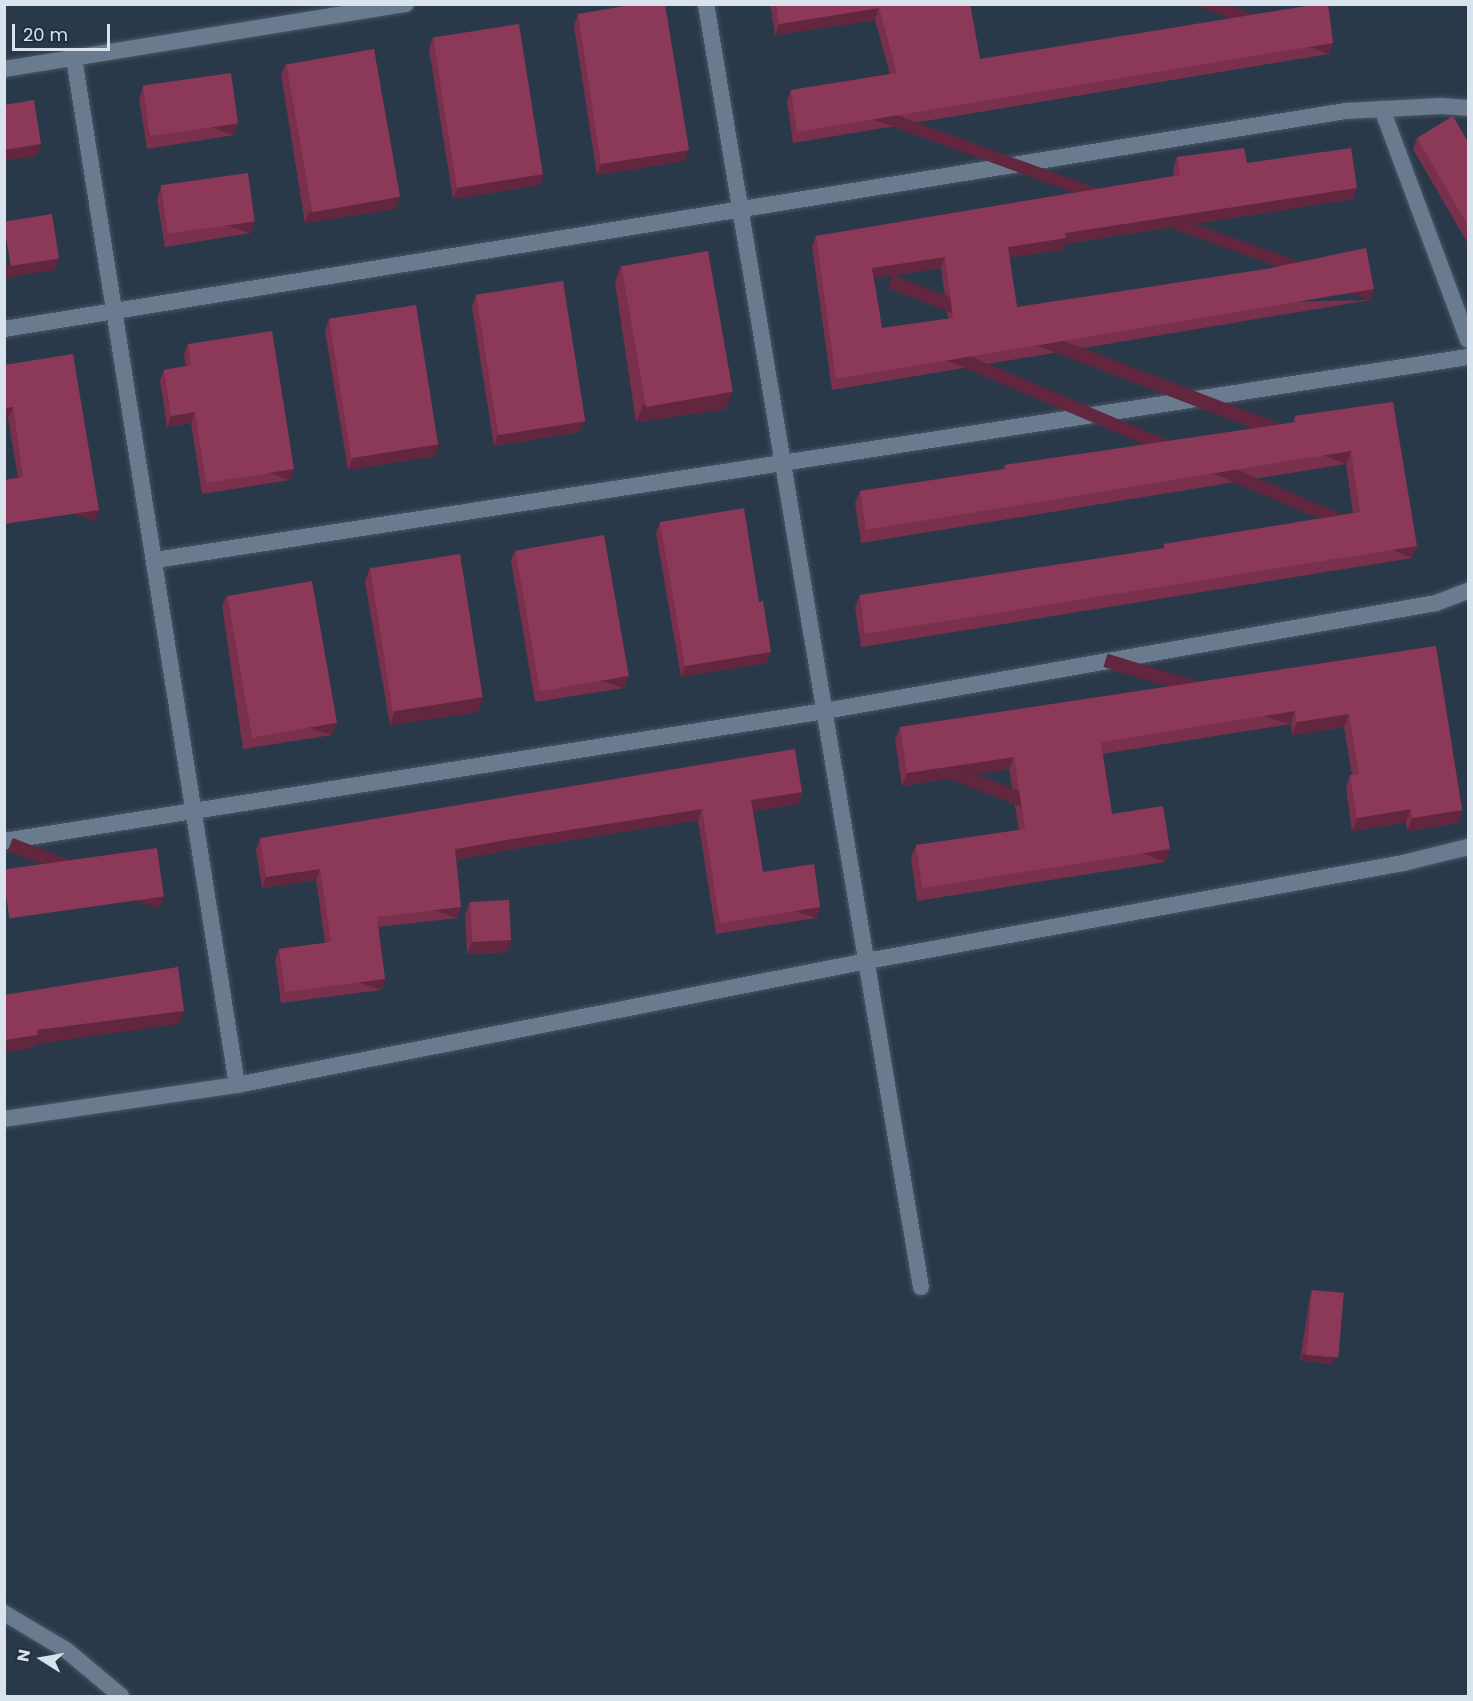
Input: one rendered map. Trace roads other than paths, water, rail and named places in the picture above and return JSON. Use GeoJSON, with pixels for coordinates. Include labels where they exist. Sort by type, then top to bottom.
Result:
{"type":"FeatureCollection","features":[{"type":"Feature","properties":{"kind":"street"},"geometry":{"type":"LineString","coordinates":[[4,69],[406,4]]}},
{"type":"Feature","properties":{"kind":"street"},"geometry":{"type":"LineString","coordinates":[[706,4],[921,1287]]}},
{"type":"Feature","properties":{"kind":"street"},"geometry":{"type":"LineString","coordinates":[[74,58],[237,1084]]}},
{"type":"Feature","properties":{"kind":"street"},"geometry":{"type":"LineString","coordinates":[[4,329],[1334,113],[1382,109],[1468,108]]}},
{"type":"Feature","properties":{"kind":"street"},"geometry":{"type":"LineString","coordinates":[[1382,109],[1468,340]]}},
{"type":"Feature","properties":{"kind":"street"},"geometry":{"type":"LineString","coordinates":[[154,560],[783,460],[1468,357]]}},
{"type":"Feature","properties":{"kind":"street"},"geometry":{"type":"LineString","coordinates":[[4,841],[825,711],[1436,603],[1468,591]]}},
{"type":"Feature","properties":{"kind":"street"},"geometry":{"type":"LineString","coordinates":[[4,1119],[237,1084],[867,961],[1403,863],[1468,847]]}},
{"type":"Feature","properties":{"kind":"street"},"geometry":{"type":"LineString","coordinates":[[4,1613],[66,1650],[121,1696]]}}]}
